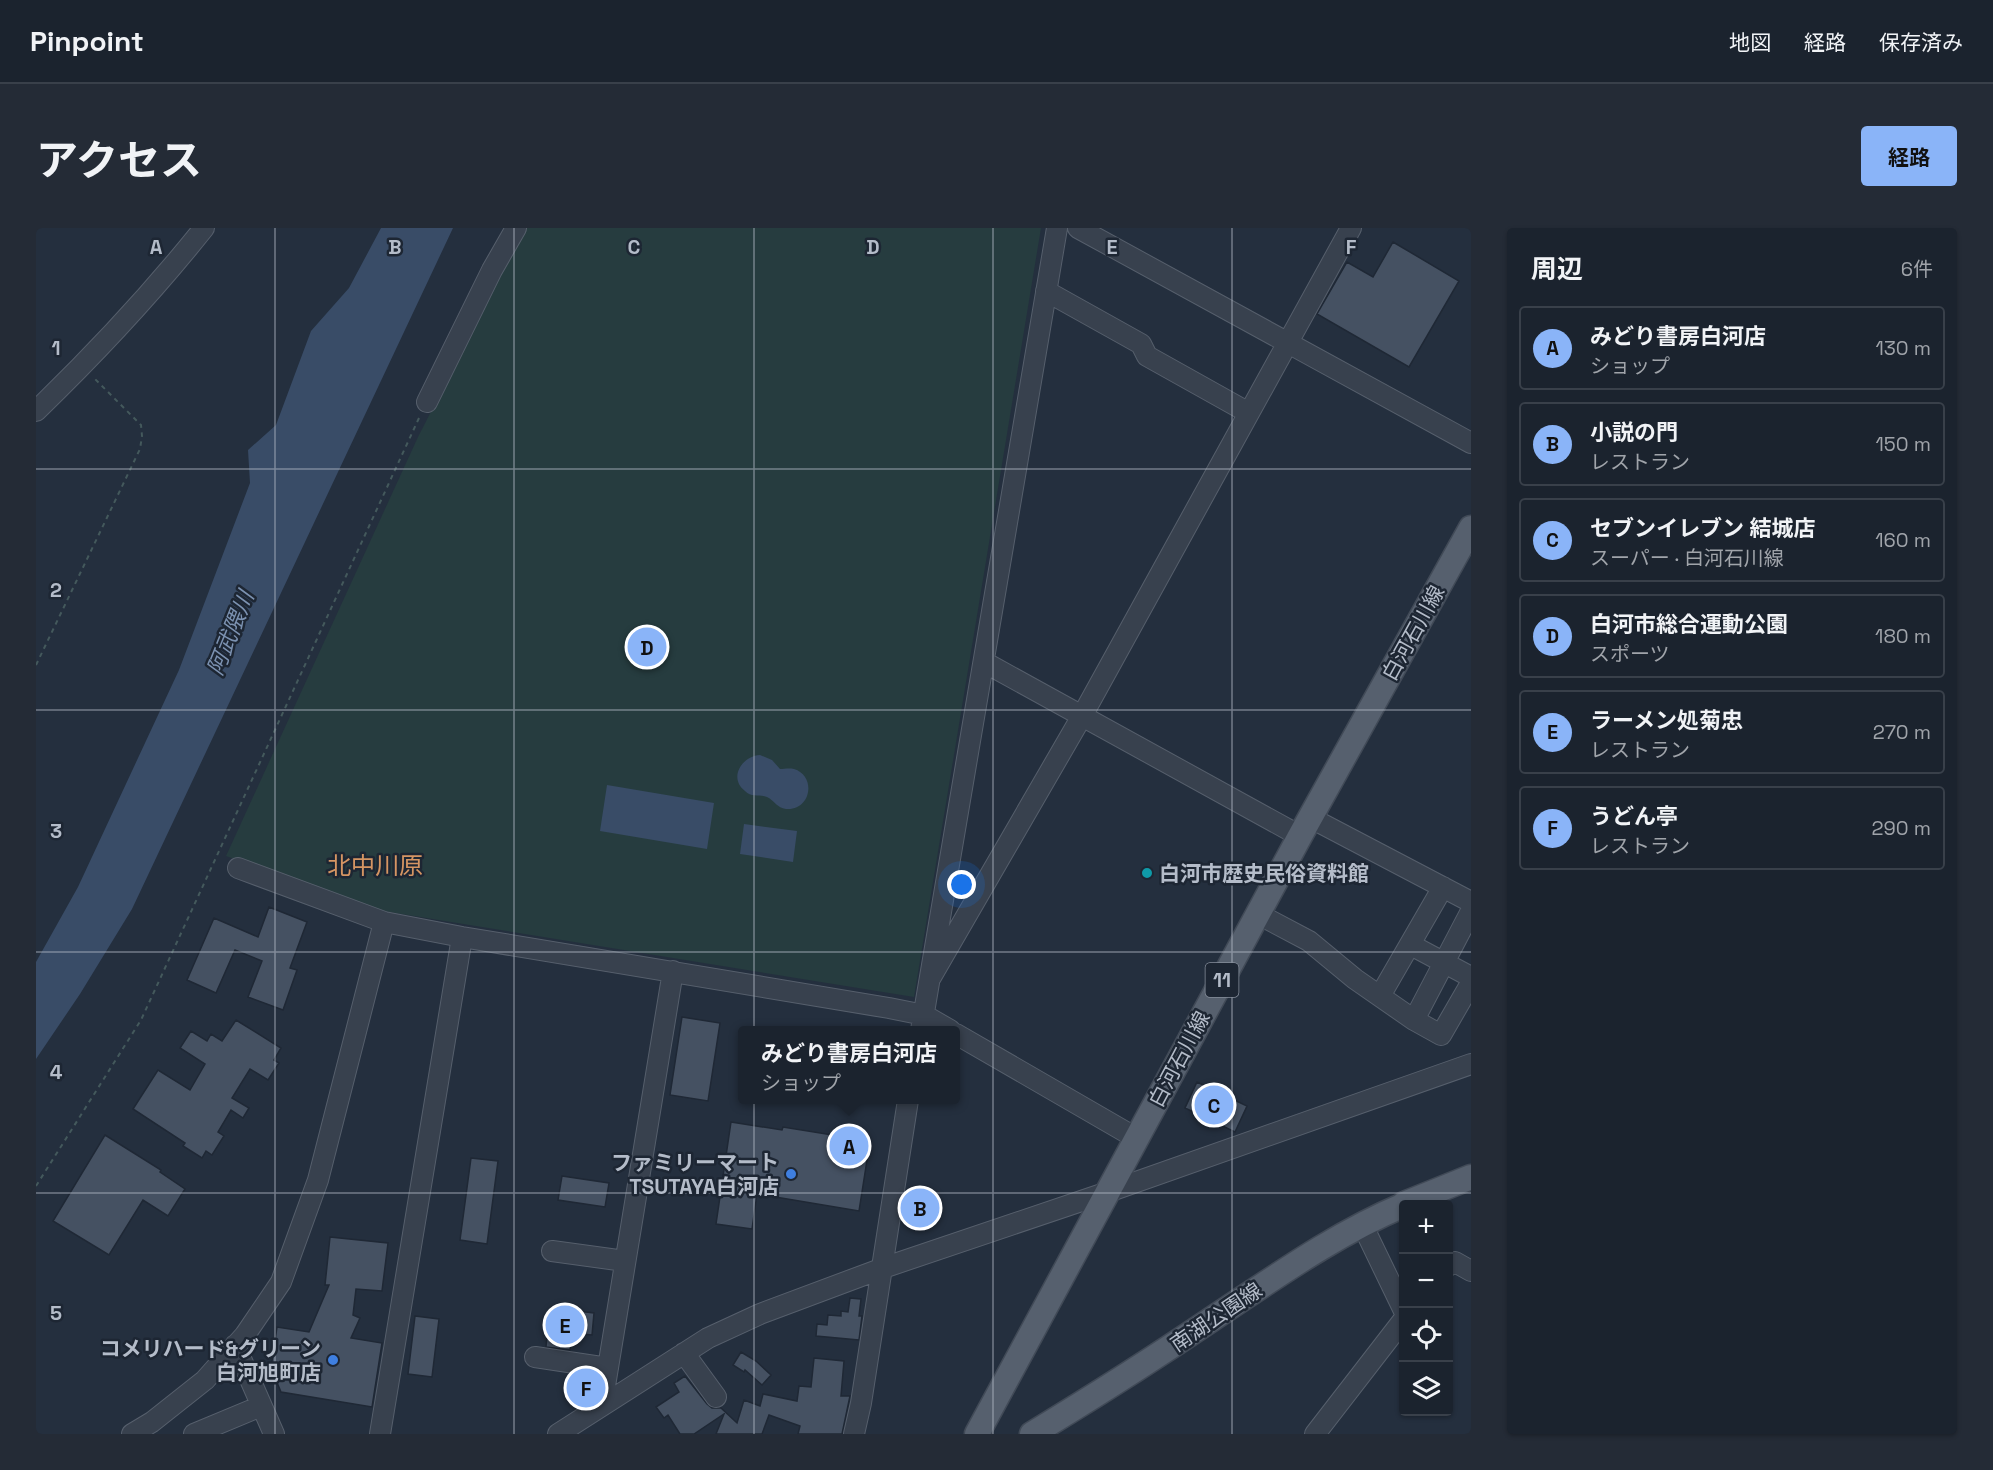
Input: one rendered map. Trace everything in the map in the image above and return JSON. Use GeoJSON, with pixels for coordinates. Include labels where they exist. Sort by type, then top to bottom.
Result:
{"type":"FeatureCollection","features":[{"type":"Feature","properties":{"kind":"main road","name":"白河石川線"},"geometry":{"type":"LineString","coordinates":[[976,1434],[1105,1193],[1471,528]]}},
{"type":"Feature","properties":{"kind":"main road","name":"南湖公園線"},"geometry":{"type":"LineString","coordinates":[[1416,1200],[1471,1177]]}},
{"type":"Feature","properties":{"kind":"main road","name":"南湖公園線"},"geometry":{"type":"LineString","coordinates":[[1032,1434],[1057,1428],[1130,1374],[1310,1253],[1362,1224],[1399,1207]]}},
{"type":"Feature","properties":{"kind":"street"},"geometry":{"type":"LineString","coordinates":[[36,411],[82,366],[162,280],[204,228]]}},
{"type":"Feature","properties":{"kind":"street"},"geometry":{"type":"LineString","coordinates":[[427,402],[492,270],[516,228]]}},
{"type":"Feature","properties":{"kind":"street"},"geometry":{"type":"LineString","coordinates":[[238,868],[384,922],[673,971],[923,1023],[1057,228]]}},
{"type":"Feature","properties":{"kind":"street"},"geometry":{"type":"LineString","coordinates":[[1078,228],[1471,443]]}},
{"type":"Feature","properties":{"kind":"street"},"geometry":{"type":"LineString","coordinates":[[931,977],[1082,716],[1351,228]]}},
{"type":"Feature","properties":{"kind":"street"},"geometry":{"type":"LineString","coordinates":[[1046,291],[1141,344],[1147,356],[1249,413]]}},
{"type":"Feature","properties":{"kind":"street"},"geometry":{"type":"LineString","coordinates":[[984,662],[1082,716],[1305,827],[1443,887],[1471,902]]}},
{"type":"Feature","properties":{"kind":"street"},"geometry":{"type":"LineString","coordinates":[[1380,996],[1443,887]]}},
{"type":"Feature","properties":{"kind":"street"},"geometry":{"type":"LineString","coordinates":[[1414,1020],[1471,911]]}},
{"type":"Feature","properties":{"kind":"street"},"geometry":{"type":"LineString","coordinates":[[1258,914],[1309,941],[1355,979],[1414,1020],[1441,1035],[1470,986],[1443,962],[1411,945]]}},
{"type":"Feature","properties":{"kind":"street"},"geometry":{"type":"LineString","coordinates":[[132,1434],[152,1422],[205,1380],[245,1335],[281,1282],[318,1180],[384,922]]}},
{"type":"Feature","properties":{"kind":"street"},"geometry":{"type":"LineString","coordinates":[[380,1434],[462,937]]}},
{"type":"Feature","properties":{"kind":"street"},"geometry":{"type":"LineString","coordinates":[[605,1402],[605,1386],[673,971]]}},
{"type":"Feature","properties":{"kind":"street"},"geometry":{"type":"LineString","coordinates":[[960,1036],[1136,1138]]}},
{"type":"Feature","properties":{"kind":"street"},"geometry":{"type":"LineString","coordinates":[[558,1434],[580,1428],[605,1402],[708,1338],[760,1314],[883,1268],[1105,1193],[1471,1064]]}},
{"type":"Feature","properties":{"kind":"street"},"geometry":{"type":"LineString","coordinates":[[854,1434],[883,1268],[907,1104]]}},
{"type":"Feature","properties":{"kind":"street"},"geometry":{"type":"LineString","coordinates":[[1362,1224],[1403,1308]]}},
{"type":"Feature","properties":{"kind":"street"},"geometry":{"type":"LineString","coordinates":[[552,1251],[625,1261]]}},
{"type":"Feature","properties":{"kind":"street"},"geometry":{"type":"LineString","coordinates":[[1453,1263],[1455,1262],[1471,1271]]}},
{"type":"Feature","properties":{"kind":"street"},"geometry":{"type":"LineString","coordinates":[[1316,1434],[1399,1326]]}},
{"type":"Feature","properties":{"kind":"street"},"geometry":{"type":"LineString","coordinates":[[235,1345],[274,1434]]}},
{"type":"Feature","properties":{"kind":"street"},"geometry":{"type":"LineString","coordinates":[[684,1353],[716,1397]]}},
{"type":"Feature","properties":{"kind":"street"},"geometry":{"type":"LineString","coordinates":[[535,1357],[608,1368]]}},
{"type":"Feature","properties":{"kind":"street"},"geometry":{"type":"LineString","coordinates":[[194,1434],[261,1406]]}},
{"type":"Feature","properties":{"kind":"path"},"geometry":{"type":"LineString","coordinates":[[36,665],[140,449],[142,436],[141,425],[82,366]]}},
{"type":"Feature","properties":{"kind":"path"},"geometry":{"type":"LineString","coordinates":[[36,1186],[141,1020],[427,402]]}},
{"type":"Feature","properties":{"kind":"green space"},"geometry":{"type":"Polygon","coordinates":[[[525,228],[1041,228],[914,997],[383,911],[226,856],[418,437],[525,228]]]}},
{"type":"Feature","properties":{"kind":"water","name":"阿武隈川"},"geometry":{"type":"Polygon","coordinates":[[[381,228],[453,228],[132,909],[80,994],[36,1059],[36,962],[78,887],[179,670],[250,483],[248,450],[276,425],[311,331],[349,288],[381,228]]]}},
{"type":"Feature","properties":{"kind":"water"},"geometry":{"type":"Polygon","coordinates":[[[760,755],[772,760],[780,769],[794,769],[806,778],[808,792],[801,805],[786,809],[767,797],[748,793],[740,786],[739,768],[748,759],[760,755]]]}},
{"type":"Feature","properties":{"kind":"water"},"geometry":{"type":"Polygon","coordinates":[[[607,785],[714,803],[707,849],[600,831],[607,785]]]}},
{"type":"Feature","properties":{"kind":"water"},"geometry":{"type":"Polygon","coordinates":[[[744,824],[797,831],[793,862],[740,854],[744,824]]]}},
{"type":"Feature","properties":{"kind":"building"},"geometry":{"type":"Polygon","coordinates":[[[1393,242],[1459,281],[1409,367],[1317,314],[1347,262],[1373,277],[1393,242]]]}},
{"type":"Feature","properties":{"kind":"building"},"geometry":{"type":"Polygon","coordinates":[[[269,907],[307,922],[290,968],[297,970],[283,1010],[248,997],[262,961],[235,950],[216,993],[187,980],[214,918],[258,937],[269,907]]]}},
{"type":"Feature","properties":{"kind":"building"},"geometry":{"type":"Polygon","coordinates":[[[682,1017],[720,1023],[708,1101],[670,1095],[682,1017]]]}},
{"type":"Feature","properties":{"kind":"building"},"geometry":{"type":"Polygon","coordinates":[[[236,1020],[281,1048],[274,1060],[279,1063],[268,1080],[250,1069],[232,1098],[249,1108],[243,1118],[231,1110],[218,1132],[224,1136],[212,1155],[206,1151],[202,1158],[183,1146],[185,1143],[133,1109],[158,1070],[190,1090],[205,1064],[180,1048],[191,1031],[207,1041],[211,1034],[222,1041],[236,1020]]]}},
{"type":"Feature","properties":{"kind":"building"},"geometry":{"type":"Polygon","coordinates":[[[1197,1082],[1247,1106],[1235,1132],[1185,1108],[1197,1082]]]}},
{"type":"Feature","properties":{"kind":"building"},"geometry":{"type":"Polygon","coordinates":[[[731,1122],[782,1130],[783,1127],[870,1141],[859,1211],[757,1194],[752,1229],[716,1224],[731,1122]]]}},
{"type":"Feature","properties":{"kind":"building"},"geometry":{"type":"Polygon","coordinates":[[[105,1135],[161,1170],[160,1172],[185,1189],[168,1216],[143,1200],[109,1255],[53,1221],[105,1135]]]}},
{"type":"Feature","properties":{"kind":"building"},"geometry":{"type":"Polygon","coordinates":[[[471,1158],[498,1161],[487,1244],[460,1240],[471,1158]]]}},
{"type":"Feature","properties":{"kind":"building"},"geometry":{"type":"Polygon","coordinates":[[[562,1176],[609,1183],[605,1207],[558,1200],[562,1176]]]}},
{"type":"Feature","properties":{"kind":"building"},"geometry":{"type":"Polygon","coordinates":[[[330,1237],[388,1243],[382,1291],[356,1289],[353,1315],[360,1318],[351,1338],[382,1343],[372,1407],[281,1392],[271,1368],[277,1327],[309,1332],[329,1285],[325,1285],[330,1237]]]}},
{"type":"Feature","properties":{"kind":"building"},"geometry":{"type":"Polygon","coordinates":[[[850,1298],[861,1299],[859,1316],[862,1316],[859,1340],[816,1336],[817,1324],[827,1325],[828,1315],[841,1316],[841,1311],[848,1312],[850,1298]]]}},
{"type":"Feature","properties":{"kind":"building"},"geometry":{"type":"Polygon","coordinates":[[[553,1308],[594,1313],[592,1335],[572,1333],[570,1350],[546,1347],[553,1308]]]}},
{"type":"Feature","properties":{"kind":"building"},"geometry":{"type":"Polygon","coordinates":[[[415,1316],[439,1319],[432,1377],[408,1374],[415,1316]]]}},
{"type":"Feature","properties":{"kind":"building"},"geometry":{"type":"Polygon","coordinates":[[[741,1352],[756,1361],[771,1375],[762,1385],[745,1370],[744,1372],[733,1365],[741,1352]]]}},
{"type":"Feature","properties":{"kind":"building"},"geometry":{"type":"Polygon","coordinates":[[[814,1358],[844,1361],[841,1396],[850,1396],[842,1434],[798,1434],[800,1426],[769,1415],[762,1434],[716,1434],[724,1414],[694,1434],[680,1434],[668,1415],[664,1418],[656,1407],[679,1392],[674,1383],[685,1376],[707,1404],[712,1408],[721,1408],[737,1423],[744,1400],[760,1406],[763,1394],[797,1401],[799,1386],[811,1387],[814,1358]]]}},
{"type":"Feature","properties":{"kind":"place","name":"白河市総合運動公園"},"geometry":{"type":"Point","coordinates":[647,647]}},
{"type":"Feature","properties":{"kind":"place","name":"白河市歴史民俗資料館"},"geometry":{"type":"Point","coordinates":[1147,873]}},
{"type":"Feature","properties":{"kind":"place","name":"セブンイレブン 結城店"},"geometry":{"type":"Point","coordinates":[1214,1105]}},
{"type":"Feature","properties":{"kind":"place","name":"みどり書房白河店"},"geometry":{"type":"Point","coordinates":[849,1146]}},
{"type":"Feature","properties":{"kind":"place","name":"ファミリーマート TSUTAYA白河店"},"geometry":{"type":"Point","coordinates":[791,1174]}},
{"type":"Feature","properties":{"kind":"place","name":"小説の門"},"geometry":{"type":"Point","coordinates":[920,1208]}},
{"type":"Feature","properties":{"kind":"place","name":"ラーメン処菊忠"},"geometry":{"type":"Point","coordinates":[565,1325]}},
{"type":"Feature","properties":{"kind":"place","name":"コメリハード&グリーン 白河旭町店"},"geometry":{"type":"Point","coordinates":[333,1360]}},
{"type":"Feature","properties":{"kind":"place","name":"うどん亭"},"geometry":{"type":"Point","coordinates":[586,1388]}},
{"type":"Feature","properties":{"kind":"district","name":"北中川原"},"geometry":{"type":"Point","coordinates":[375,865]}}]}
